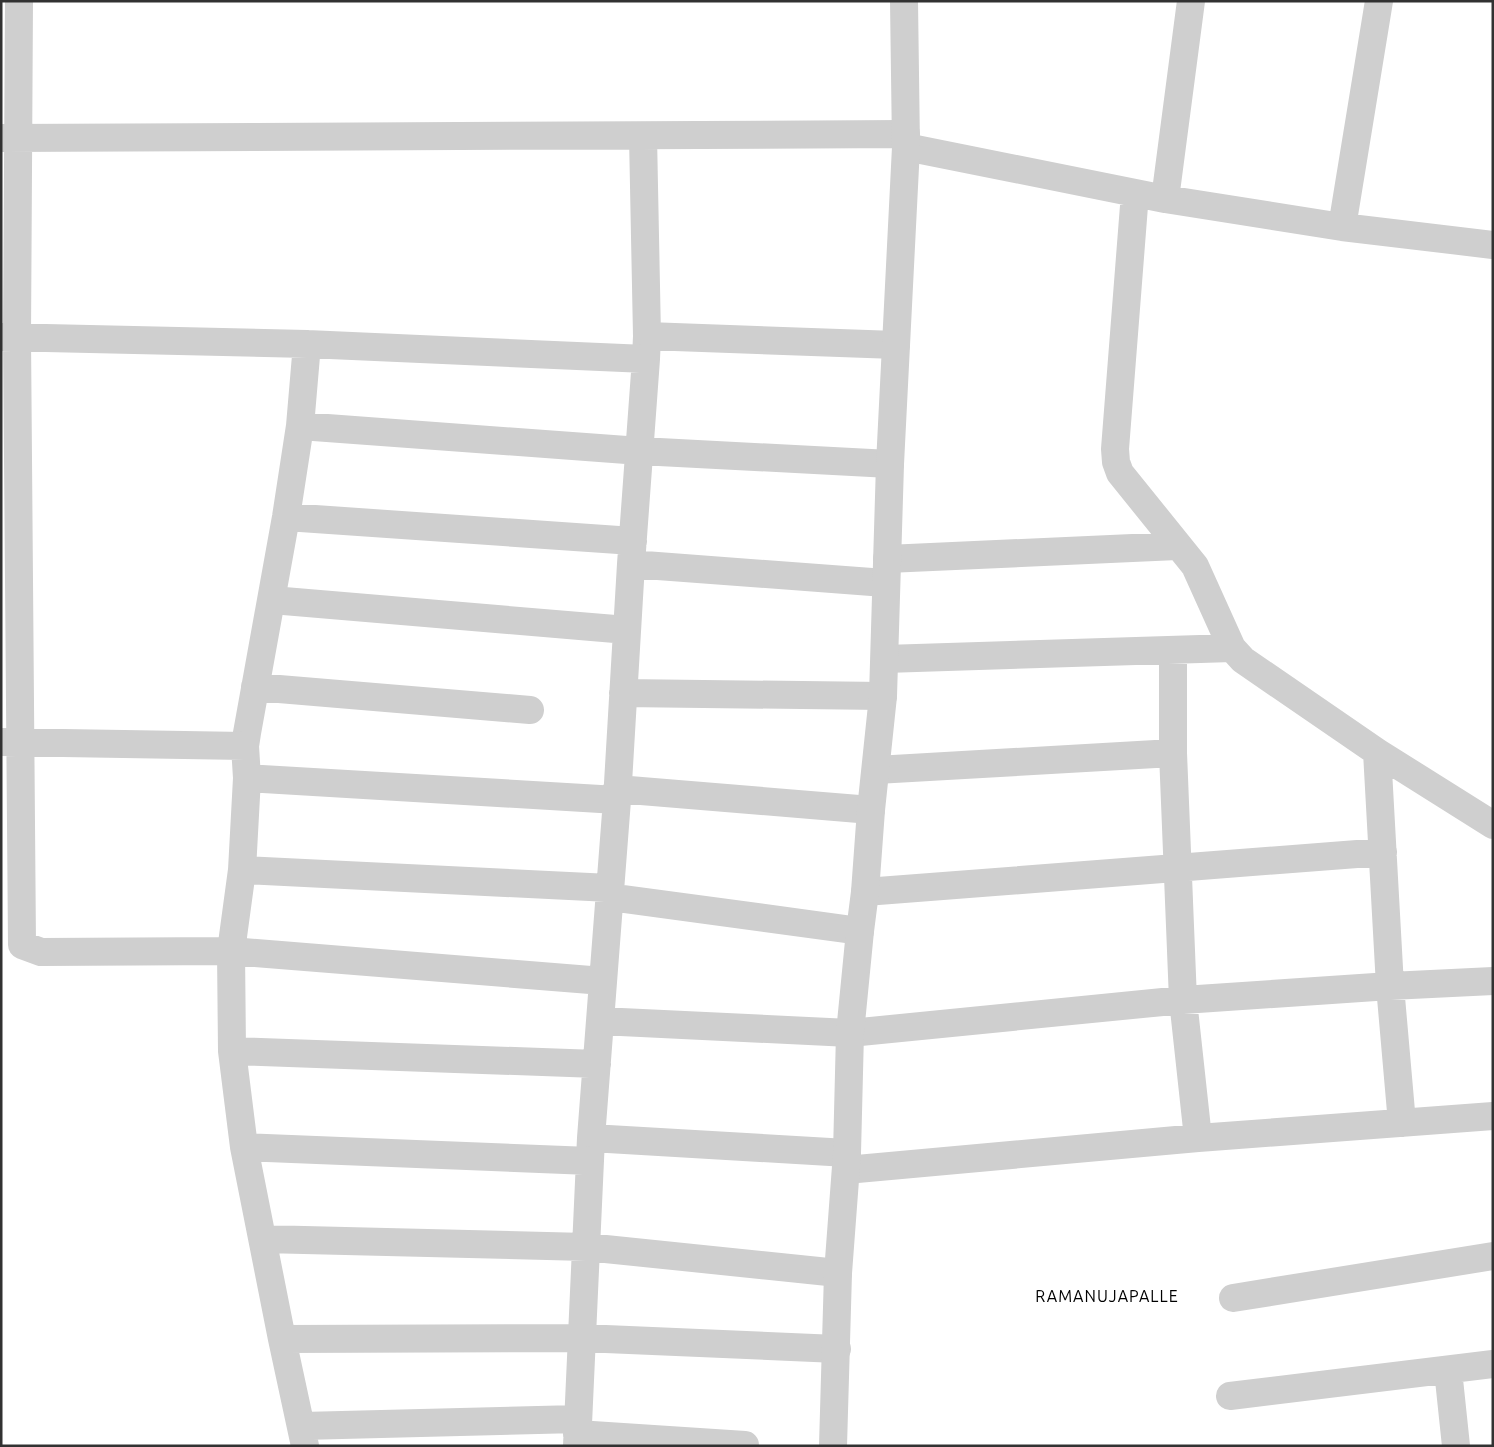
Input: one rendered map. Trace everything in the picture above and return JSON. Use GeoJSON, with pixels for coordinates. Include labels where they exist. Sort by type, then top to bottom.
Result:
{"type":"FeatureCollection","features":[{"type":"Feature","properties":{"kind":"street"},"geometry":{"type":"LineString","coordinates":[[19,1],[10,138],[11,932],[22,945],[41,952],[231,951],[603,981]]}},
{"type":"Feature","properties":{"kind":"street"},"geometry":{"type":"LineString","coordinates":[[833,1446],[838,1273],[846,1162],[850,1032],[860,931],[866,892],[871,810],[885,659],[890,464],[906,140],[904,1]]}},
{"type":"Feature","properties":{"kind":"street"},"geometry":{"type":"LineString","coordinates":[[1165,199],[1191,1]]}},
{"type":"Feature","properties":{"kind":"street"},"geometry":{"type":"LineString","coordinates":[[1342,228],[1379,1]]}},
{"type":"Feature","properties":{"kind":"street"},"geometry":{"type":"LineString","coordinates":[[10,138],[643,136],[906,140],[1165,199],[1342,228],[1493,245]]}},
{"type":"Feature","properties":{"kind":"street"},"geometry":{"type":"LineString","coordinates":[[577,1433],[591,1150],[617,794],[646,348],[643,136]]}},
{"type":"Feature","properties":{"kind":"street"},"geometry":{"type":"LineString","coordinates":[[1135,193],[1115,449],[1116,462],[1120,473],[1200,575],[1232,648],[1243,660],[1377,752],[1493,825]]}},
{"type":"Feature","properties":{"kind":"street"},"geometry":{"type":"LineString","coordinates":[[9,337],[307,344],[646,348],[896,345]]}},
{"type":"Feature","properties":{"kind":"street"},"geometry":{"type":"LineString","coordinates":[[307,344],[300,426],[286,517],[245,746],[248,778],[242,870],[231,951],[232,1051],[244,1147],[303,1436],[577,1433],[745,1445]]}},
{"type":"Feature","properties":{"kind":"street"},"geometry":{"type":"LineString","coordinates":[[300,426],[640,451],[890,464]]}},
{"type":"Feature","properties":{"kind":"street"},"geometry":{"type":"LineString","coordinates":[[286,517],[632,552],[886,571],[1177,546]]}},
{"type":"Feature","properties":{"kind":"street"},"geometry":{"type":"LineString","coordinates":[[272,600],[627,630]]}},
{"type":"Feature","properties":{"kind":"street"},"geometry":{"type":"LineString","coordinates":[[885,659],[1232,648]]}},
{"type":"Feature","properties":{"kind":"street"},"geometry":{"type":"LineString","coordinates":[[1173,651],[1173,753],[1183,1000],[1198,1138]]}},
{"type":"Feature","properties":{"kind":"street"},"geometry":{"type":"LineString","coordinates":[[255,687],[530,710]]}},
{"type":"Feature","properties":{"kind":"street"},"geometry":{"type":"LineString","coordinates":[[623,693],[883,696]]}},
{"type":"Feature","properties":{"kind":"street"},"geometry":{"type":"LineString","coordinates":[[10,742],[245,746]]}},
{"type":"Feature","properties":{"kind":"street"},"geometry":{"type":"LineString","coordinates":[[1377,752],[1390,986],[1402,1123]]}},
{"type":"Feature","properties":{"kind":"street"},"geometry":{"type":"LineString","coordinates":[[876,770],[1173,753]]}},
{"type":"Feature","properties":{"kind":"street"},"geometry":{"type":"LineString","coordinates":[[248,778],[617,794],[871,810]]}},
{"type":"Feature","properties":{"kind":"street"},"geometry":{"type":"LineString","coordinates":[[866,892],[1383,852]]}},
{"type":"Feature","properties":{"kind":"street"},"geometry":{"type":"LineString","coordinates":[[242,870],[610,893],[860,931]]}},
{"type":"Feature","properties":{"kind":"street"},"geometry":{"type":"LineString","coordinates":[[600,1022],[850,1032],[1183,1000],[1493,981]]}},
{"type":"Feature","properties":{"kind":"street"},"geometry":{"type":"LineString","coordinates":[[232,1051],[597,1064]]}},
{"type":"Feature","properties":{"kind":"street"},"geometry":{"type":"LineString","coordinates":[[244,1147],[591,1150],[846,1162],[1493,1116]]}},
{"type":"Feature","properties":{"kind":"street"},"geometry":{"type":"LineString","coordinates":[[263,1239],[586,1247],[838,1273]]}},
{"type":"Feature","properties":{"kind":"street"},"geometry":{"type":"LineString","coordinates":[[1233,1298],[1493,1256]]}},
{"type":"Feature","properties":{"kind":"street"},"geometry":{"type":"LineString","coordinates":[[282,1339],[582,1338],[836,1349]]}},
{"type":"Feature","properties":{"kind":"street"},"geometry":{"type":"LineString","coordinates":[[1230,1396],[1493,1364]]}},
{"type":"Feature","properties":{"kind":"street"},"geometry":{"type":"LineString","coordinates":[[1448,1370],[1456,1446]]}},
{"type":"Feature","properties":{"kind":"district","name":"RAMANUJAPALLE"},"geometry":{"type":"Point","coordinates":[1107,1296]}}]}
